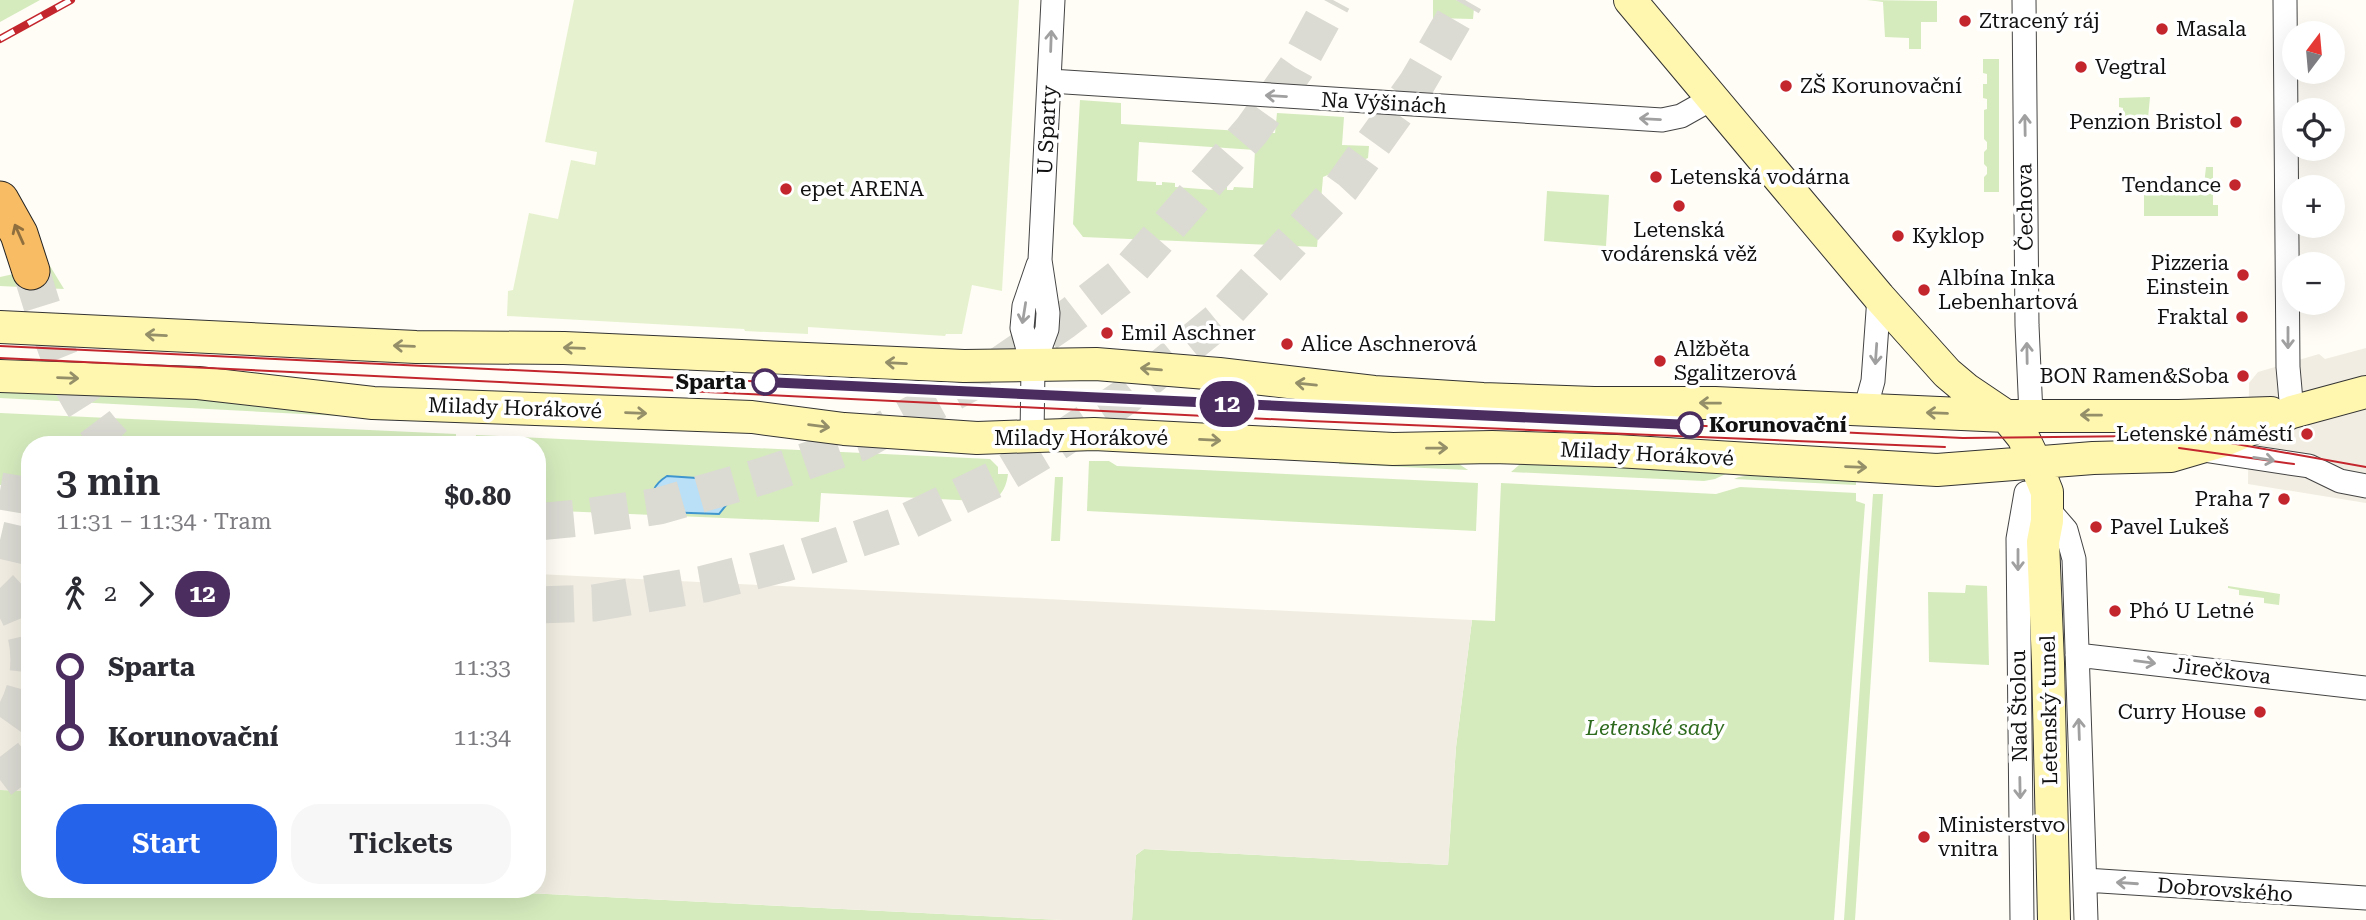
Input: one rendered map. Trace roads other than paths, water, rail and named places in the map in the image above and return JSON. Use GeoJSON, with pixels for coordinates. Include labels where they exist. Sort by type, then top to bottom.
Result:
{"type":"FeatureCollection","features":[{"type":"Feature","properties":{"kind":"highway"},"geometry":{"type":"LineString","coordinates":[[0,200],[19,234],[32,271]]}},
{"type":"Feature","properties":{"kind":"main road"},"geometry":{"type":"LineString","coordinates":[[1630,0],[1879,297],[1947,373],[1966,389],[2018,415]]}},
{"type":"Feature","properties":{"kind":"main road"},"geometry":{"type":"LineString","coordinates":[[0,327],[416,347],[564,348],[964,366],[1096,364],[1219,374],[1374,392],[1483,399],[1715,403],[2018,415],[2179,416],[2292,412]]}},
{"type":"Feature","properties":{"kind":"main road","name":"Milady Horákové"},"geometry":{"type":"LineString","coordinates":[[0,376],[198,383],[373,404],[752,417],[844,429],[960,437],[1094,434],[1394,449],[1492,447],[1588,450],[1937,470],[2093,458],[2171,456],[2197,449]]}},
{"type":"Feature","properties":{"kind":"main road"},"geometry":{"type":"LineString","coordinates":[[2197,449],[2292,412],[2366,392]]}},
{"type":"Feature","properties":{"kind":"main road"},"geometry":{"type":"LineString","coordinates":[[2018,415],[2023,437],[2035,462]]}},
{"type":"Feature","properties":{"kind":"main road","name":"Letenský tunel"},"geometry":{"type":"LineString","coordinates":[[2035,462],[2036,500],[2043,542],[2054,920]]}},
{"type":"Feature","properties":{"kind":"street","name":"U Sparty"},"geometry":{"type":"LineString","coordinates":[[1032,436],[1033,367],[1022,328],[1024,306],[1040,260],[1053,0]]}},
{"type":"Feature","properties":{"kind":"street","name":"Čechova"},"geometry":{"type":"LineString","coordinates":[[2018,415],[2027,337],[2024,0]]}},
{"type":"Feature","properties":{"kind":"street"},"geometry":{"type":"LineString","coordinates":[[2285,0],[2288,367],[2292,412]]}},
{"type":"Feature","properties":{"kind":"street","name":"Na Výšinách"},"geometry":{"type":"LineString","coordinates":[[1050,81],[1662,120],[1681,116],[1713,98]]}},
{"type":"Feature","properties":{"kind":"street"},"geometry":{"type":"LineString","coordinates":[[1865,410],[1873,381],[1879,297]]}},
{"type":"Feature","properties":{"kind":"street","name":"Milady Horákové"},"geometry":{"type":"LineString","coordinates":[[2197,449],[2309,466],[2340,481],[2366,486]]}},
{"type":"Feature","properties":{"kind":"street"},"geometry":{"type":"LineString","coordinates":[[2036,500],[2066,530],[2074,559],[2086,920]]}},
{"type":"Feature","properties":{"kind":"street","name":"Nad Štolou"},"geometry":{"type":"LineString","coordinates":[[2022,920],[2018,539],[2036,500]]}},
{"type":"Feature","properties":{"kind":"street","name":"Jirečkova"},"geometry":{"type":"LineString","coordinates":[[2077,655],[2366,688]]}},
{"type":"Feature","properties":{"kind":"street","name":"Dobrovského"},"geometry":{"type":"LineString","coordinates":[[2085,880],[2366,898]]}},
{"type":"Feature","properties":{"kind":"water"},"geometry":{"type":"Polygon","coordinates":[[[667,476],[726,480],[732,487],[731,499],[719,514],[663,512],[656,508],[653,494],[656,486],[667,476]]]}},
{"type":"Feature","properties":{"kind":"tunnel"},"geometry":{"type":"LineString","coordinates":[[546,521],[659,506],[763,476],[859,443],[987,374],[1064,321],[1132,268],[1252,130],[1296,68],[1333,0]]}},
{"type":"Feature","properties":{"kind":"tunnel"},"geometry":{"type":"LineString","coordinates":[[546,605],[594,603],[704,584],[786,563],[900,525],[994,480],[1056,443],[1128,395],[1218,321],[1342,187],[1417,83],[1465,0]]}},
{"type":"Feature","properties":{"kind":"tunnel"},"geometry":{"type":"LineString","coordinates":[[31,271],[53,341],[72,385],[97,426],[106,436]]}},
{"type":"Feature","properties":{"kind":"tunnel"},"geometry":{"type":"LineString","coordinates":[[0,491],[21,494]]}},
{"type":"Feature","properties":{"kind":"tunnel"},"geometry":{"type":"LineString","coordinates":[[0,540],[21,545]]}},
{"type":"Feature","properties":{"kind":"tunnel"},"geometry":{"type":"LineString","coordinates":[[0,588],[21,620]]}},
{"type":"Feature","properties":{"kind":"tunnel"},"geometry":{"type":"LineString","coordinates":[[0,734],[21,700]]}},
{"type":"Feature","properties":{"kind":"tunnel"},"geometry":{"type":"LineString","coordinates":[[0,780],[21,764]]}},
{"type":"Feature","properties":{"kind":"tram line"},"geometry":{"type":"LineString","coordinates":[[0,346],[1963,438],[2142,436],[2208,439],[2366,467]]}},
{"type":"Feature","properties":{"kind":"tram line"},"geometry":{"type":"LineString","coordinates":[[0,358],[1310,421],[1945,447]]}},
{"type":"Feature","properties":{"kind":"tram line","name":"12"},"geometry":{"type":"LineString","coordinates":[[765,382],[1690,425]]}},
{"type":"Feature","properties":{"kind":"tram line"},"geometry":{"type":"LineString","coordinates":[[2179,448],[2294,464]]}},
{"type":"Feature","properties":{"kind":"railway"},"geometry":{"type":"LineString","coordinates":[[0,39],[71,0]]}},
{"type":"Feature","properties":{"kind":"place","name":"Ztracený ráj"},"geometry":{"type":"Point","coordinates":[1965,21]}},
{"type":"Feature","properties":{"kind":"place","name":"Masala"},"geometry":{"type":"Point","coordinates":[2162,29]}},
{"type":"Feature","properties":{"kind":"place","name":"Vegtral"},"geometry":{"type":"Point","coordinates":[2081,67]}},
{"type":"Feature","properties":{"kind":"place","name":"ZŠ Korunovační"},"geometry":{"type":"Point","coordinates":[1786,86]}},
{"type":"Feature","properties":{"kind":"place","name":"Penzion Bristol"},"geometry":{"type":"Point","coordinates":[2236,122]}},
{"type":"Feature","properties":{"kind":"place","name":"Letenská vodárna"},"geometry":{"type":"Point","coordinates":[1656,177]}},
{"type":"Feature","properties":{"kind":"place","name":"Tendance"},"geometry":{"type":"Point","coordinates":[2235,185]}},
{"type":"Feature","properties":{"kind":"place","name":"epet ARENA"},"geometry":{"type":"Point","coordinates":[786,189]}},
{"type":"Feature","properties":{"kind":"place","name":"Letenská vodárenská věž"},"geometry":{"type":"Point","coordinates":[1679,206]}},
{"type":"Feature","properties":{"kind":"place","name":"Kyklop"},"geometry":{"type":"Point","coordinates":[1898,236]}},
{"type":"Feature","properties":{"kind":"place","name":"Pizzeria Einstein"},"geometry":{"type":"Point","coordinates":[2243,275]}},
{"type":"Feature","properties":{"kind":"place","name":"Albína Inka Lebenhartová"},"geometry":{"type":"Point","coordinates":[1924,290]}},
{"type":"Feature","properties":{"kind":"place","name":"Fraktal"},"geometry":{"type":"Point","coordinates":[2242,317]}},
{"type":"Feature","properties":{"kind":"place","name":"Emil Aschner"},"geometry":{"type":"Point","coordinates":[1107,333]}},
{"type":"Feature","properties":{"kind":"place","name":"Alice Aschnerová"},"geometry":{"type":"Point","coordinates":[1287,344]}},
{"type":"Feature","properties":{"kind":"place","name":"Alžběta Sgalitzerová"},"geometry":{"type":"Point","coordinates":[1660,361]}},
{"type":"Feature","properties":{"kind":"place","name":"BON Ramen&Soba"},"geometry":{"type":"Point","coordinates":[2243,376]}},
{"type":"Feature","properties":{"kind":"place","name":"Sparta"},"geometry":{"type":"Point","coordinates":[765,382]}},
{"type":"Feature","properties":{"kind":"place","name":"Korunovační"},"geometry":{"type":"Point","coordinates":[1690,425]}},
{"type":"Feature","properties":{"kind":"place","name":"Letenské náměstí"},"geometry":{"type":"Point","coordinates":[2307,434]}},
{"type":"Feature","properties":{"kind":"place","name":"Praha 7"},"geometry":{"type":"Point","coordinates":[2284,499]}},
{"type":"Feature","properties":{"kind":"place","name":"Pavel Lukeš"},"geometry":{"type":"Point","coordinates":[2096,527]}},
{"type":"Feature","properties":{"kind":"place","name":"Phó U Letné"},"geometry":{"type":"Point","coordinates":[2115,611]}},
{"type":"Feature","properties":{"kind":"place","name":"Curry House"},"geometry":{"type":"Point","coordinates":[2260,712]}},
{"type":"Feature","properties":{"kind":"place","name":"Ministerstvo vnitra"},"geometry":{"type":"Point","coordinates":[1924,837]}},
{"type":"Feature","properties":{"kind":"park label","name":"Letenské sady"},"geometry":{"type":"Point","coordinates":[1655,728]}}]}
